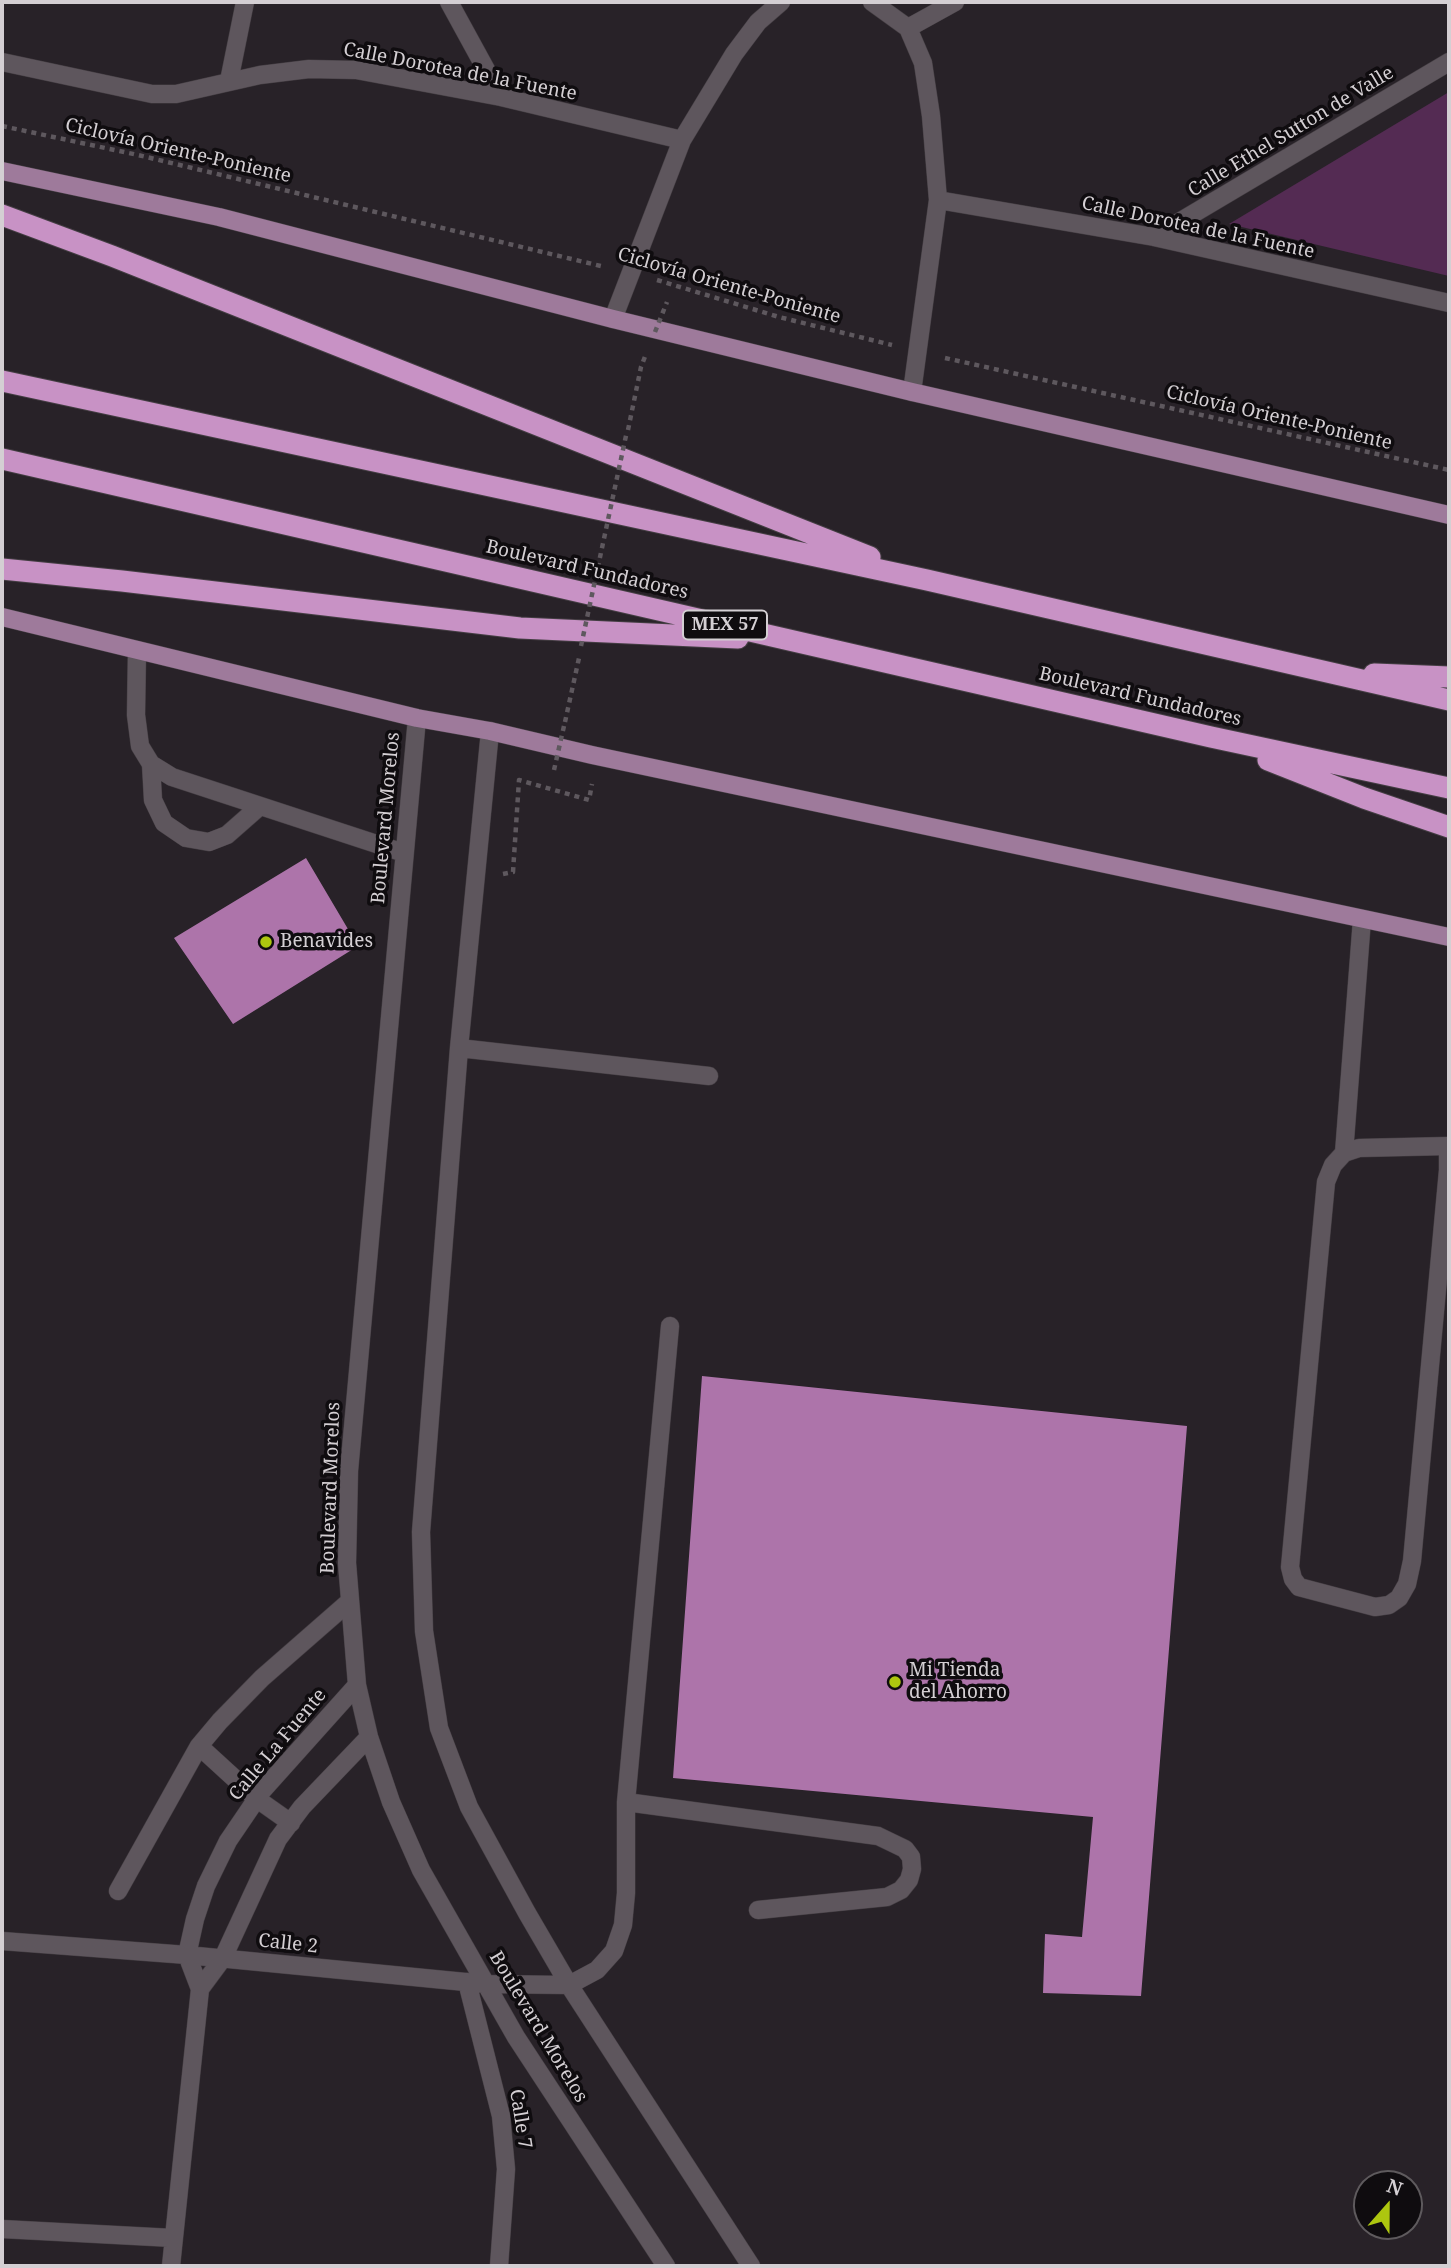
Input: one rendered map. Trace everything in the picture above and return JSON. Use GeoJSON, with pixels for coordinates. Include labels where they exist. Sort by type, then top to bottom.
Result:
{"type":"FeatureCollection","features":[{"type":"Feature","properties":{"kind":"highway"},"geometry":{"type":"LineString","coordinates":[[2,215],[125,261],[927,580]]}},
{"type":"Feature","properties":{"kind":"highway"},"geometry":{"type":"LineString","coordinates":[[2,380],[927,580],[1449,700]]}},
{"type":"Feature","properties":{"kind":"highway","name":"Boulevard Fundadores"},"geometry":{"type":"LineString","coordinates":[[2,460],[1211,737],[1449,788]]}},
{"type":"Feature","properties":{"kind":"highway"},"geometry":{"type":"LineString","coordinates":[[2,569],[520,628],[793,640]]}},
{"type":"Feature","properties":{"kind":"highway"},"geometry":{"type":"LineString","coordinates":[[1320,671],[1449,677]]}},
{"type":"Feature","properties":{"kind":"highway"},"geometry":{"type":"LineString","coordinates":[[1211,737],[1364,798],[1449,827]]}},
{"type":"Feature","properties":{"kind":"main road"},"geometry":{"type":"LineString","coordinates":[[2,171],[219,217],[613,319],[912,392],[1449,515]]}},
{"type":"Feature","properties":{"kind":"main road"},"geometry":{"type":"LineString","coordinates":[[2,617],[417,718],[490,731],[1449,937]]}},
{"type":"Feature","properties":{"kind":"street"},"geometry":{"type":"LineString","coordinates":[[229,81],[245,2]]}},
{"type":"Feature","properties":{"kind":"street"},"geometry":{"type":"LineString","coordinates":[[449,2],[501,97]]}},
{"type":"Feature","properties":{"kind":"street"},"geometry":{"type":"LineString","coordinates":[[613,319],[682,140],[734,54],[758,22],[781,2]]}},
{"type":"Feature","properties":{"kind":"street"},"geometry":{"type":"LineString","coordinates":[[872,2],[908,28],[923,63],[931,116],[938,200],[912,392]]}},
{"type":"Feature","properties":{"kind":"street"},"geometry":{"type":"LineString","coordinates":[[908,28],[955,2]]}},
{"type":"Feature","properties":{"kind":"street","name":"Calle Dorotea de la Fuente"},"geometry":{"type":"LineString","coordinates":[[2,62],[152,94],[176,94],[260,75],[309,69],[356,70],[501,97],[682,140]]}},
{"type":"Feature","properties":{"kind":"street","name":"Calle Ethel Sutton de Valle"},"geometry":{"type":"LineString","coordinates":[[1154,237],[1449,62]]}},
{"type":"Feature","properties":{"kind":"street","name":"Calle Dorotea de la Fuente"},"geometry":{"type":"LineString","coordinates":[[938,200],[1154,237],[1449,303]]}},
{"type":"Feature","properties":{"kind":"street"},"geometry":{"type":"LineString","coordinates":[[137,650],[136,715],[140,746],[150,764],[153,800],[164,823],[186,838],[209,842],[227,835],[260,806]]}},
{"type":"Feature","properties":{"kind":"street","name":"Boulevard Morelos"},"geometry":{"type":"LineString","coordinates":[[417,718],[349,1471],[347,1563],[357,1685],[369,1737],[391,1802],[421,1870],[516,2038],[666,2266]]}},
{"type":"Feature","properties":{"kind":"street"},"geometry":{"type":"LineString","coordinates":[[490,731],[459,1048],[421,1532],[424,1631],[439,1728],[469,1807],[569,1985],[751,2266]]}},
{"type":"Feature","properties":{"kind":"street"},"geometry":{"type":"LineString","coordinates":[[150,764],[172,777],[404,853]]}},
{"type":"Feature","properties":{"kind":"street"},"geometry":{"type":"LineString","coordinates":[[1344,1153],[1362,919]]}},
{"type":"Feature","properties":{"kind":"street"},"geometry":{"type":"LineString","coordinates":[[459,1048],[709,1076]]}},
{"type":"Feature","properties":{"kind":"street"},"geometry":{"type":"LineString","coordinates":[[1449,1146],[1412,1561],[1399,1598],[1389,1605],[1375,1607],[1299,1587],[1293,1579],[1290,1567],[1322,1206],[1326,1182],[1334,1165],[1344,1153],[1359,1148],[1449,1146]]}},
{"type":"Feature","properties":{"kind":"street"},"geometry":{"type":"LineString","coordinates":[[569,1985],[597,1970],[614,1951],[623,1925],[626,1893],[626,1802],[670,1326]]}},
{"type":"Feature","properties":{"kind":"street"},"geometry":{"type":"LineString","coordinates":[[118,1891],[199,1746],[262,1678],[350,1601]]}},
{"type":"Feature","properties":{"kind":"street","name":"Calle La Fuente"},"geometry":{"type":"LineString","coordinates":[[187,1955],[206,1886],[228,1841],[298,1748],[357,1685]]}},
{"type":"Feature","properties":{"kind":"street"},"geometry":{"type":"LineString","coordinates":[[201,1989],[223,1958],[278,1839],[302,1807],[369,1737]]}},
{"type":"Feature","properties":{"kind":"street"},"geometry":{"type":"LineString","coordinates":[[199,1746],[257,1799],[290,1823]]}},
{"type":"Feature","properties":{"kind":"street"},"geometry":{"type":"LineString","coordinates":[[626,1802],[878,1836],[905,1849],[911,1857],[909,1880],[901,1890],[887,1897],[758,1910]]}},
{"type":"Feature","properties":{"kind":"street","name":"Calle 2"},"geometry":{"type":"LineString","coordinates":[[2,1941],[223,1958],[486,1984],[569,1985]]}},
{"type":"Feature","properties":{"kind":"street"},"geometry":{"type":"LineString","coordinates":[[171,2266],[201,1989],[187,1955]]}},
{"type":"Feature","properties":{"kind":"street","name":"Calle 7"},"geometry":{"type":"LineString","coordinates":[[467,1982],[502,2116],[506,2169],[499,2266]]}},
{"type":"Feature","properties":{"kind":"street"},"geometry":{"type":"LineString","coordinates":[[2,2228],[173,2238]]}},
{"type":"Feature","properties":{"kind":"path","name":"Ciclovía Oriente-Poniente"},"geometry":{"type":"LineString","coordinates":[[2,126],[138,155],[629,272],[779,317],[918,352],[1449,470]]}},
{"type":"Feature","properties":{"kind":"path"},"geometry":{"type":"LineString","coordinates":[[554,770],[641,367],[667,302]]}},
{"type":"Feature","properties":{"kind":"path"},"geometry":{"type":"LineString","coordinates":[[475,880],[513,872],[519,780],[589,800],[592,783],[579,782]]}},
{"type":"Feature","properties":{"kind":"shaded area"},"geometry":{"type":"Polygon","coordinates":[[[1449,92],[1449,276],[1229,224],[1449,92]]]}},
{"type":"Feature","properties":{"kind":"building","name":"Benavides"},"geometry":{"type":"Polygon","coordinates":[[[306,858],[358,946],[233,1024],[174,938],[306,858]]]}},
{"type":"Feature","properties":{"kind":"building"},"geometry":{"type":"Polygon","coordinates":[[[702,1376],[1187,1426],[1141,1996],[1043,1993],[1045,1934],[1082,1937],[1093,1817],[673,1778],[702,1376]]]}},
{"type":"Feature","properties":{"kind":"place","name":"Benavides"},"geometry":{"type":"Point","coordinates":[266,942]}},
{"type":"Feature","properties":{"kind":"place","name":"Mi Tienda del Ahorro"},"geometry":{"type":"Point","coordinates":[895,1682]}}]}
